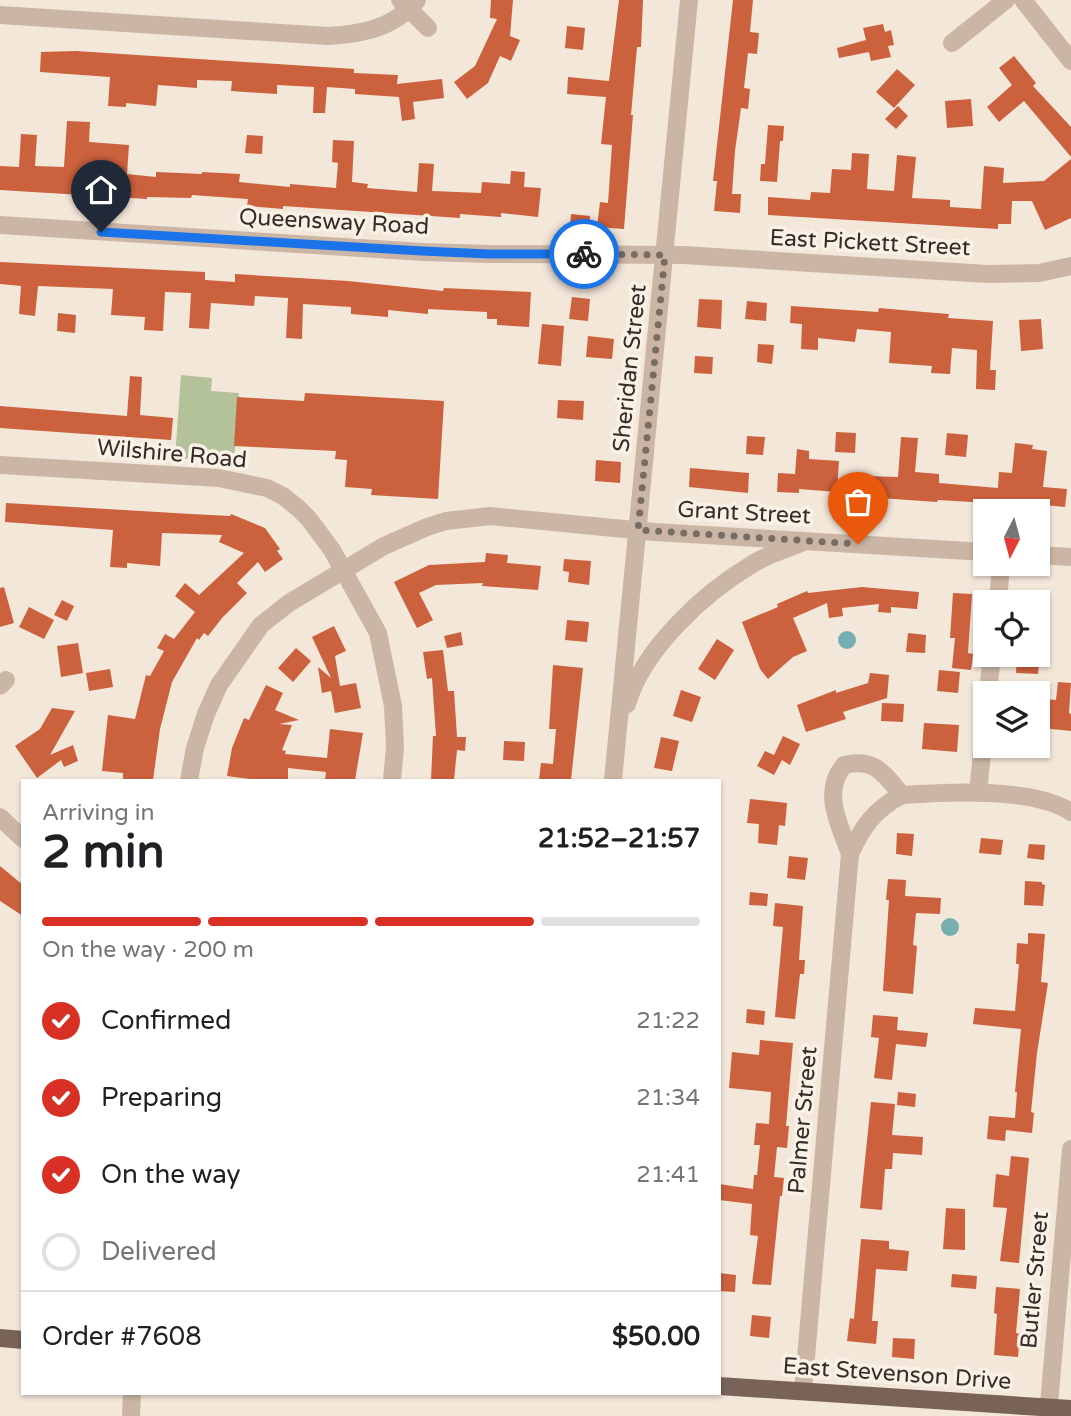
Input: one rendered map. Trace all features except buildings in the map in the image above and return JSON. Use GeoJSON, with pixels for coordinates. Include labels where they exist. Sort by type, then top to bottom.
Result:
{"type":"FeatureCollection","features":[{"type":"Feature","properties":{"kind":"main road"},"geometry":{"type":"LineString","coordinates":[[0,1338],[21,1340]]}},
{"type":"Feature","properties":{"kind":"main road","name":"East Stevenson Drive"},"geometry":{"type":"LineString","coordinates":[[721,1386],[1049,1412],[1071,1409]]}},
{"type":"Feature","properties":{"kind":"street","name":"Sheridan Street"},"geometry":{"type":"LineString","coordinates":[[613,779],[689,0]]}},
{"type":"Feature","properties":{"kind":"street"},"geometry":{"type":"LineString","coordinates":[[951,43],[1006,0]]}},
{"type":"Feature","properties":{"kind":"street"},"geometry":{"type":"LineString","coordinates":[[1023,0],[1071,61]]}},
{"type":"Feature","properties":{"kind":"street"},"geometry":{"type":"LineString","coordinates":[[0,15],[328,36],[355,34],[385,26],[409,3],[428,28]]}},
{"type":"Feature","properties":{"kind":"street","name":"Queensway Road"},"geometry":{"type":"LineString","coordinates":[[0,225],[463,253],[665,255]]}},
{"type":"Feature","properties":{"kind":"street","name":"East Pickett Street"},"geometry":{"type":"LineString","coordinates":[[665,255],[987,274],[1039,273],[1071,265]]}},
{"type":"Feature","properties":{"kind":"street","name":"Wilshire Road"},"geometry":{"type":"LineString","coordinates":[[0,464],[219,478],[267,488],[283,496],[309,519],[344,570],[378,633],[390,684],[396,747],[392,779]]}},
{"type":"Feature","properties":{"kind":"street","name":"Grant Street"},"geometry":{"type":"LineString","coordinates":[[189,779],[206,713],[219,685],[261,625],[289,603],[384,546],[427,527],[472,517],[490,516],[638,530],[973,551]]}},
{"type":"Feature","properties":{"kind":"street","name":"Sheridan Street"},"geometry":{"type":"LineString","coordinates":[[616,741],[633,684],[649,659],[695,605],[752,564],[807,540]]}},
{"type":"Feature","properties":{"kind":"street"},"geometry":{"type":"LineString","coordinates":[[1050,556],[1071,557]]}},
{"type":"Feature","properties":{"kind":"street"},"geometry":{"type":"LineString","coordinates":[[978,793],[982,758]]}},
{"type":"Feature","properties":{"kind":"street","name":"Palmer Street"},"geometry":{"type":"LineString","coordinates":[[803,1391],[850,855],[864,824],[886,803],[902,795],[877,767],[867,762],[844,765],[833,784],[833,801],[850,855]]}},
{"type":"Feature","properties":{"kind":"street"},"geometry":{"type":"LineString","coordinates":[[902,795],[978,793],[1067,803]]}},
{"type":"Feature","properties":{"kind":"street"},"geometry":{"type":"LineString","coordinates":[[0,817],[21,837]]}},
{"type":"Feature","properties":{"kind":"street","name":"Butler Street"},"geometry":{"type":"LineString","coordinates":[[1049,1412],[1071,1149]]}},
{"type":"Feature","properties":{"kind":"street"},"geometry":{"type":"LineString","coordinates":[[131,1416],[132,1395]]}},
{"type":"Feature","properties":{"kind":"green space"},"geometry":{"type":"Polygon","coordinates":[[[181,375],[212,378],[211,391],[239,393],[234,462],[175,458],[181,375]]]}},
{"type":"Feature","properties":{"kind":"water"},"geometry":{"type":"Polygon","coordinates":[[[847,631],[853,634],[856,640],[853,646],[847,649],[841,646],[838,640],[841,634],[847,631]]]}},
{"type":"Feature","properties":{"kind":"water"},"geometry":{"type":"Polygon","coordinates":[[[946,918],[954,918],[959,927],[957,934],[946,936],[941,931],[941,923],[946,918]]]}},
{"type":"Feature","properties":{"kind":"way so far"},"geometry":{"type":"LineString","coordinates":[[584,254],[665,255],[638,530],[858,544]]}},
{"type":"Feature","properties":{"kind":"route"},"geometry":{"type":"LineString","coordinates":[[101,232],[422,251],[584,254]]}}]}
